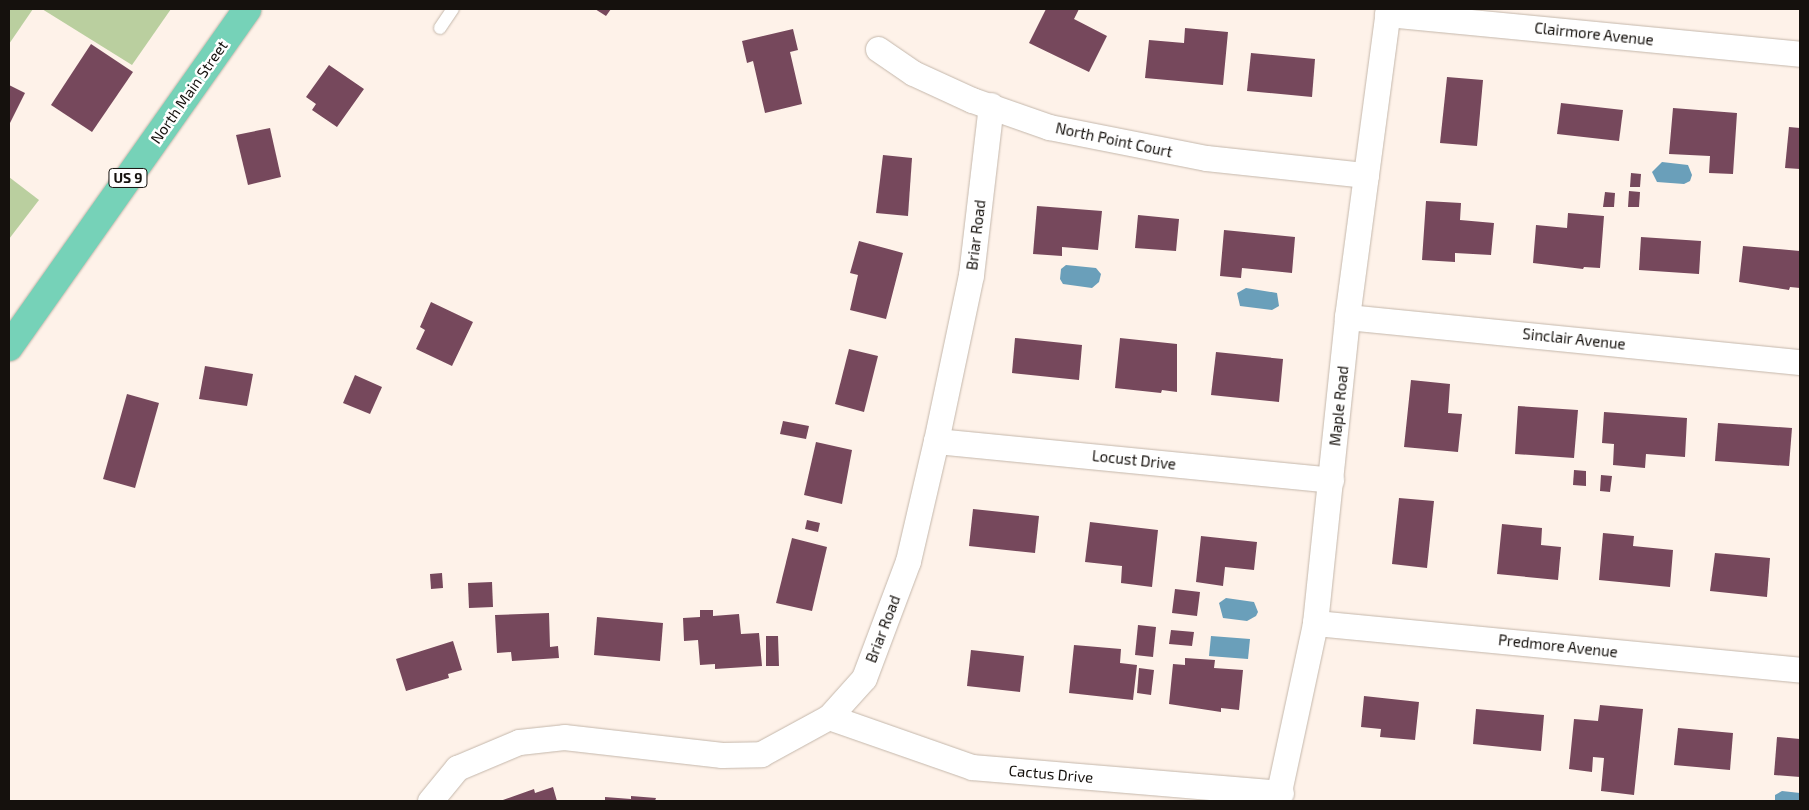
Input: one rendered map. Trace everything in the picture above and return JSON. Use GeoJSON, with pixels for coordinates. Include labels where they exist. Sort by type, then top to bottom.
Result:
{"type":"FeatureCollection","features":[{"type":"Feature","properties":{"kind":"highway","name":"North Main Street"},"geometry":{"type":"LineString","coordinates":[[9,347],[247,9]]}},
{"type":"Feature","properties":{"kind":"street","name":"Clairmore Avenue"},"geometry":{"type":"LineString","coordinates":[[1388,11],[1800,54]]}},
{"type":"Feature","properties":{"kind":"street","name":"Maple Road"},"geometry":{"type":"LineString","coordinates":[[1279,797],[1315,622],[1347,317],[1388,11]]}},
{"type":"Feature","properties":{"kind":"street","name":"North Point Court"},"geometry":{"type":"LineString","coordinates":[[878,49],[913,73],[972,100],[1048,126],[1206,158],[1366,175]]}},
{"type":"Feature","properties":{"kind":"street","name":"Briar Road"},"geometry":{"type":"LineString","coordinates":[[430,801],[457,768],[519,742],[564,737],[722,755],[761,754],[830,718],[864,678],[908,561],[936,441],[971,275],[991,105]]}},
{"type":"Feature","properties":{"kind":"street","name":"Sinclair Avenue"},"geometry":{"type":"LineString","coordinates":[[1347,317],[1800,362]]}},
{"type":"Feature","properties":{"kind":"street","name":"Locust Drive"},"geometry":{"type":"LineString","coordinates":[[936,441],[1331,480]]}},
{"type":"Feature","properties":{"kind":"street","name":"Predmore Avenue"},"geometry":{"type":"LineString","coordinates":[[1315,622],[1800,670]]}},
{"type":"Feature","properties":{"kind":"street","name":"Cactus Drive"},"geometry":{"type":"LineString","coordinates":[[830,718],[972,767],[1279,797]]}},
{"type":"Feature","properties":{"kind":"lane"},"geometry":{"type":"LineString","coordinates":[[440,28],[453,9]]}},
{"type":"Feature","properties":{"kind":"green space"},"geometry":{"type":"Polygon","coordinates":[[[9,9],[33,9],[9,44],[9,9]]]}},
{"type":"Feature","properties":{"kind":"green space"},"geometry":{"type":"Polygon","coordinates":[[[42,9],[171,9],[132,65],[42,9]]]}},
{"type":"Feature","properties":{"kind":"green space"},"geometry":{"type":"Polygon","coordinates":[[[9,177],[39,200],[9,239],[9,177]]]}},
{"type":"Feature","properties":{"kind":"water"},"geometry":{"type":"Polygon","coordinates":[[[1662,162],[1688,165],[1692,175],[1690,181],[1684,184],[1657,182],[1652,172],[1662,162]]]}},
{"type":"Feature","properties":{"kind":"water"},"geometry":{"type":"Polygon","coordinates":[[[1066,265],[1096,268],[1101,274],[1099,282],[1092,288],[1063,284],[1060,279],[1061,269],[1066,265]]]}},
{"type":"Feature","properties":{"kind":"water"},"geometry":{"type":"Polygon","coordinates":[[[1246,288],[1277,293],[1279,306],[1272,310],[1240,306],[1237,293],[1246,288]]]}},
{"type":"Feature","properties":{"kind":"water"},"geometry":{"type":"Polygon","coordinates":[[[1226,598],[1254,602],[1258,612],[1256,616],[1247,621],[1223,618],[1219,603],[1226,598]]]}},
{"type":"Feature","properties":{"kind":"water"},"geometry":{"type":"Polygon","coordinates":[[[1211,636],[1250,639],[1248,659],[1209,656],[1211,636]]]}},
{"type":"Feature","properties":{"kind":"water"},"geometry":{"type":"Polygon","coordinates":[[[1782,791],[1800,793],[1800,801],[1775,801],[1775,795],[1782,791]]]}},
{"type":"Feature","properties":{"kind":"building"},"geometry":{"type":"Polygon","coordinates":[[[595,9],[611,9],[606,16],[595,9]]]}},
{"type":"Feature","properties":{"kind":"building"},"geometry":{"type":"Polygon","coordinates":[[[1046,9],[1079,9],[1074,19],[1107,36],[1089,72],[1029,43],[1046,9]]]}},
{"type":"Feature","properties":{"kind":"building"},"geometry":{"type":"Polygon","coordinates":[[[1185,28],[1228,32],[1223,85],[1145,78],[1149,40],[1184,43],[1185,28]]]}},
{"type":"Feature","properties":{"kind":"building"},"geometry":{"type":"Polygon","coordinates":[[[793,29],[798,50],[790,52],[802,104],[765,113],[753,61],[747,63],[742,41],[793,29]]]}},
{"type":"Feature","properties":{"kind":"building"},"geometry":{"type":"Polygon","coordinates":[[[91,44],[133,72],[92,132],[51,105],[91,44]]]}},
{"type":"Feature","properties":{"kind":"building"},"geometry":{"type":"Polygon","coordinates":[[[1251,53],[1315,59],[1312,97],[1247,91],[1251,53]]]}},
{"type":"Feature","properties":{"kind":"building"},"geometry":{"type":"Polygon","coordinates":[[[329,65],[364,89],[337,127],[312,110],[316,104],[306,97],[329,65]]]}},
{"type":"Feature","properties":{"kind":"building"},"geometry":{"type":"Polygon","coordinates":[[[1447,77],[1483,80],[1477,146],[1440,143],[1447,77]]]}},
{"type":"Feature","properties":{"kind":"building"},"geometry":{"type":"Polygon","coordinates":[[[9,85],[25,93],[9,125],[9,85]]]}},
{"type":"Feature","properties":{"kind":"building"},"geometry":{"type":"Polygon","coordinates":[[[1561,103],[1623,110],[1619,141],[1557,134],[1561,103]]]}},
{"type":"Feature","properties":{"kind":"building"},"geometry":{"type":"Polygon","coordinates":[[[1673,108],[1737,113],[1733,174],[1709,173],[1710,156],[1669,154],[1673,108]]]}},
{"type":"Feature","properties":{"kind":"building"},"geometry":{"type":"Polygon","coordinates":[[[1789,127],[1800,128],[1800,169],[1785,168],[1789,127]]]}},
{"type":"Feature","properties":{"kind":"building"},"geometry":{"type":"Polygon","coordinates":[[[270,128],[281,177],[248,185],[236,135],[270,128]]]}},
{"type":"Feature","properties":{"kind":"building"},"geometry":{"type":"Polygon","coordinates":[[[883,155],[912,158],[908,216],[876,213],[883,155]]]}},
{"type":"Feature","properties":{"kind":"building"},"geometry":{"type":"Polygon","coordinates":[[[1631,173],[1641,174],[1640,187],[1630,187],[1631,173]]]}},
{"type":"Feature","properties":{"kind":"building"},"geometry":{"type":"Polygon","coordinates":[[[1629,191],[1640,192],[1639,207],[1628,207],[1629,191]]]}},
{"type":"Feature","properties":{"kind":"building"},"geometry":{"type":"Polygon","coordinates":[[[1605,192],[1615,193],[1614,207],[1603,207],[1605,192]]]}},
{"type":"Feature","properties":{"kind":"building"},"geometry":{"type":"Polygon","coordinates":[[[1426,201],[1461,203],[1460,220],[1494,223],[1491,255],[1455,253],[1455,262],[1422,260],[1426,201]]]}},
{"type":"Feature","properties":{"kind":"building"},"geometry":{"type":"Polygon","coordinates":[[[1037,206],[1102,211],[1098,250],[1062,247],[1062,256],[1033,254],[1037,206]]]}},
{"type":"Feature","properties":{"kind":"building"},"geometry":{"type":"Polygon","coordinates":[[[1568,213],[1604,216],[1600,268],[1584,267],[1583,269],[1533,263],[1536,225],[1567,228],[1568,213]]]}},
{"type":"Feature","properties":{"kind":"building"},"geometry":{"type":"Polygon","coordinates":[[[1138,215],[1179,219],[1176,251],[1135,248],[1138,215]]]}},
{"type":"Feature","properties":{"kind":"building"},"geometry":{"type":"Polygon","coordinates":[[[1224,230],[1295,237],[1292,273],[1242,268],[1241,278],[1220,276],[1224,230]]]}},
{"type":"Feature","properties":{"kind":"building"},"geometry":{"type":"Polygon","coordinates":[[[1641,237],[1701,241],[1699,274],[1639,270],[1641,237]]]}},
{"type":"Feature","properties":{"kind":"building"},"geometry":{"type":"Polygon","coordinates":[[[859,241],[903,253],[886,319],[850,310],[858,275],[850,273],[859,241]]]}},
{"type":"Feature","properties":{"kind":"building"},"geometry":{"type":"Polygon","coordinates":[[[1743,246],[1800,251],[1800,288],[1790,287],[1789,290],[1739,282],[1743,246]]]}},
{"type":"Feature","properties":{"kind":"building"},"geometry":{"type":"Polygon","coordinates":[[[431,302],[473,322],[452,366],[416,349],[425,330],[420,327],[431,302]]]}},
{"type":"Feature","properties":{"kind":"building"},"geometry":{"type":"Polygon","coordinates":[[[1015,338],[1082,345],[1079,380],[1012,373],[1015,338]]]}},
{"type":"Feature","properties":{"kind":"building"},"geometry":{"type":"Polygon","coordinates":[[[1120,338],[1177,344],[1177,392],[1162,390],[1161,393],[1115,388],[1120,338]]]}},
{"type":"Feature","properties":{"kind":"building"},"geometry":{"type":"Polygon","coordinates":[[[849,349],[878,356],[864,412],[835,404],[849,349]]]}},
{"type":"Feature","properties":{"kind":"building"},"geometry":{"type":"Polygon","coordinates":[[[1216,352],[1283,359],[1279,402],[1211,395],[1216,352]]]}},
{"type":"Feature","properties":{"kind":"building"},"geometry":{"type":"Polygon","coordinates":[[[205,366],[253,374],[247,406],[199,399],[205,366]]]}},
{"type":"Feature","properties":{"kind":"building"},"geometry":{"type":"Polygon","coordinates":[[[355,375],[382,387],[370,414],[343,403],[355,375]]]}},
{"type":"Feature","properties":{"kind":"building"},"geometry":{"type":"Polygon","coordinates":[[[1411,380],[1450,384],[1448,413],[1462,414],[1458,452],[1404,447],[1411,380]]]}},
{"type":"Feature","properties":{"kind":"building"},"geometry":{"type":"Polygon","coordinates":[[[127,394],[159,403],[135,488],[103,479],[127,394]]]}},
{"type":"Feature","properties":{"kind":"building"},"geometry":{"type":"Polygon","coordinates":[[[1518,406],[1578,410],[1574,458],[1515,454],[1518,406]]]}},
{"type":"Feature","properties":{"kind":"building"},"geometry":{"type":"Polygon","coordinates":[[[1604,412],[1687,418],[1685,457],[1646,454],[1645,468],[1613,465],[1614,444],[1602,443],[1604,412]]]}},
{"type":"Feature","properties":{"kind":"building"},"geometry":{"type":"Polygon","coordinates":[[[783,421],[809,426],[806,439],[780,434],[783,421]]]}},
{"type":"Feature","properties":{"kind":"building"},"geometry":{"type":"Polygon","coordinates":[[[1718,423],[1792,428],[1789,466],[1715,461],[1718,423]]]}},
{"type":"Feature","properties":{"kind":"building"},"geometry":{"type":"Polygon","coordinates":[[[816,442],[852,450],[842,504],[804,495],[816,442]]]}},
{"type":"Feature","properties":{"kind":"building"},"geometry":{"type":"Polygon","coordinates":[[[1574,470],[1586,471],[1586,486],[1573,485],[1574,470]]]}},
{"type":"Feature","properties":{"kind":"building"},"geometry":{"type":"Polygon","coordinates":[[[1601,475],[1612,476],[1610,492],[1600,491],[1601,475]]]}},
{"type":"Feature","properties":{"kind":"building"},"geometry":{"type":"Polygon","coordinates":[[[1399,498],[1434,501],[1427,568],[1392,564],[1399,498]]]}},
{"type":"Feature","properties":{"kind":"building"},"geometry":{"type":"Polygon","coordinates":[[[973,509],[1039,516],[1035,553],[969,546],[973,509]]]}},
{"type":"Feature","properties":{"kind":"building"},"geometry":{"type":"Polygon","coordinates":[[[807,520],[820,523],[818,532],[805,529],[807,520]]]}},
{"type":"Feature","properties":{"kind":"building"},"geometry":{"type":"Polygon","coordinates":[[[1090,522],[1158,530],[1152,587],[1121,583],[1122,566],[1085,562],[1090,522]]]}},
{"type":"Feature","properties":{"kind":"building"},"geometry":{"type":"Polygon","coordinates":[[[1502,524],[1542,528],[1541,545],[1561,547],[1558,580],[1497,574],[1502,524]]]}},
{"type":"Feature","properties":{"kind":"building"},"geometry":{"type":"Polygon","coordinates":[[[1603,533],[1634,536],[1633,546],[1673,550],[1670,587],[1599,580],[1603,533]]]}},
{"type":"Feature","properties":{"kind":"building"},"geometry":{"type":"Polygon","coordinates":[[[1201,536],[1257,542],[1254,570],[1225,567],[1223,586],[1196,582],[1201,536]]]}},
{"type":"Feature","properties":{"kind":"building"},"geometry":{"type":"Polygon","coordinates":[[[792,538],[827,547],[812,611],[776,603],[792,538]]]}},
{"type":"Feature","properties":{"kind":"building"},"geometry":{"type":"Polygon","coordinates":[[[1715,553],[1770,558],[1767,597],[1710,591],[1715,553]]]}},
{"type":"Feature","properties":{"kind":"building"},"geometry":{"type":"Polygon","coordinates":[[[442,573],[443,588],[431,589],[430,574],[442,573]]]}},
{"type":"Feature","properties":{"kind":"building"},"geometry":{"type":"Polygon","coordinates":[[[492,582],[493,607],[469,608],[468,583],[492,582]]]}},
{"type":"Feature","properties":{"kind":"building"},"geometry":{"type":"Polygon","coordinates":[[[1175,589],[1200,592],[1197,616],[1172,613],[1175,589]]]}},
{"type":"Feature","properties":{"kind":"building"},"geometry":{"type":"Polygon","coordinates":[[[700,610],[713,610],[713,616],[739,614],[741,634],[759,633],[762,666],[715,669],[715,664],[700,665],[698,640],[684,641],[683,618],[700,617],[700,610]]]}},
{"type":"Feature","properties":{"kind":"building"},"geometry":{"type":"Polygon","coordinates":[[[549,613],[550,647],[558,646],[559,658],[512,661],[511,652],[497,653],[495,615],[549,613]]]}},
{"type":"Feature","properties":{"kind":"building"},"geometry":{"type":"Polygon","coordinates":[[[597,617],[663,623],[660,661],[594,655],[597,617]]]}},
{"type":"Feature","properties":{"kind":"building"},"geometry":{"type":"Polygon","coordinates":[[[1138,625],[1156,627],[1153,657],[1135,655],[1138,625]]]}},
{"type":"Feature","properties":{"kind":"building"},"geometry":{"type":"Polygon","coordinates":[[[1171,630],[1194,632],[1192,646],[1169,644],[1171,630]]]}},
{"type":"Feature","properties":{"kind":"building"},"geometry":{"type":"Polygon","coordinates":[[[766,636],[778,636],[779,666],[766,666],[766,636]]]}},
{"type":"Feature","properties":{"kind":"building"},"geometry":{"type":"Polygon","coordinates":[[[453,641],[462,670],[448,674],[449,678],[406,691],[396,659],[453,641]]]}},
{"type":"Feature","properties":{"kind":"building"},"geometry":{"type":"Polygon","coordinates":[[[1074,645],[1121,649],[1120,663],[1137,665],[1133,700],[1069,693],[1074,645]]]}},
{"type":"Feature","properties":{"kind":"building"},"geometry":{"type":"Polygon","coordinates":[[[971,650],[1024,656],[1020,692],[967,686],[971,650]]]}},
{"type":"Feature","properties":{"kind":"building"},"geometry":{"type":"Polygon","coordinates":[[[1185,658],[1215,660],[1214,668],[1243,670],[1239,710],[1221,708],[1221,712],[1169,704],[1173,664],[1185,665],[1185,658]]]}},
{"type":"Feature","properties":{"kind":"building"},"geometry":{"type":"Polygon","coordinates":[[[1139,668],[1154,670],[1151,695],[1137,693],[1139,668]]]}},
{"type":"Feature","properties":{"kind":"building"},"geometry":{"type":"Polygon","coordinates":[[[1364,696],[1419,702],[1415,740],[1380,737],[1381,729],[1361,727],[1364,696]]]}},
{"type":"Feature","properties":{"kind":"building"},"geometry":{"type":"Polygon","coordinates":[[[1600,705],[1643,709],[1634,795],[1601,791],[1604,758],[1593,757],[1592,772],[1569,769],[1574,719],[1598,721],[1600,705]]]}},
{"type":"Feature","properties":{"kind":"building"},"geometry":{"type":"Polygon","coordinates":[[[1476,709],[1544,715],[1541,751],[1473,744],[1476,709]]]}},
{"type":"Feature","properties":{"kind":"building"},"geometry":{"type":"Polygon","coordinates":[[[1678,728],[1733,733],[1730,770],[1674,765],[1678,728]]]}},
{"type":"Feature","properties":{"kind":"building"},"geometry":{"type":"Polygon","coordinates":[[[1777,737],[1800,739],[1800,777],[1774,775],[1777,737]]]}},
{"type":"Feature","properties":{"kind":"building"},"geometry":{"type":"Polygon","coordinates":[[[553,787],[557,801],[500,801],[534,789],[535,793],[553,787]]]}},
{"type":"Feature","properties":{"kind":"building"},"geometry":{"type":"Polygon","coordinates":[[[631,796],[656,798],[655,801],[605,801],[605,797],[631,799],[631,796]]]}}]}
